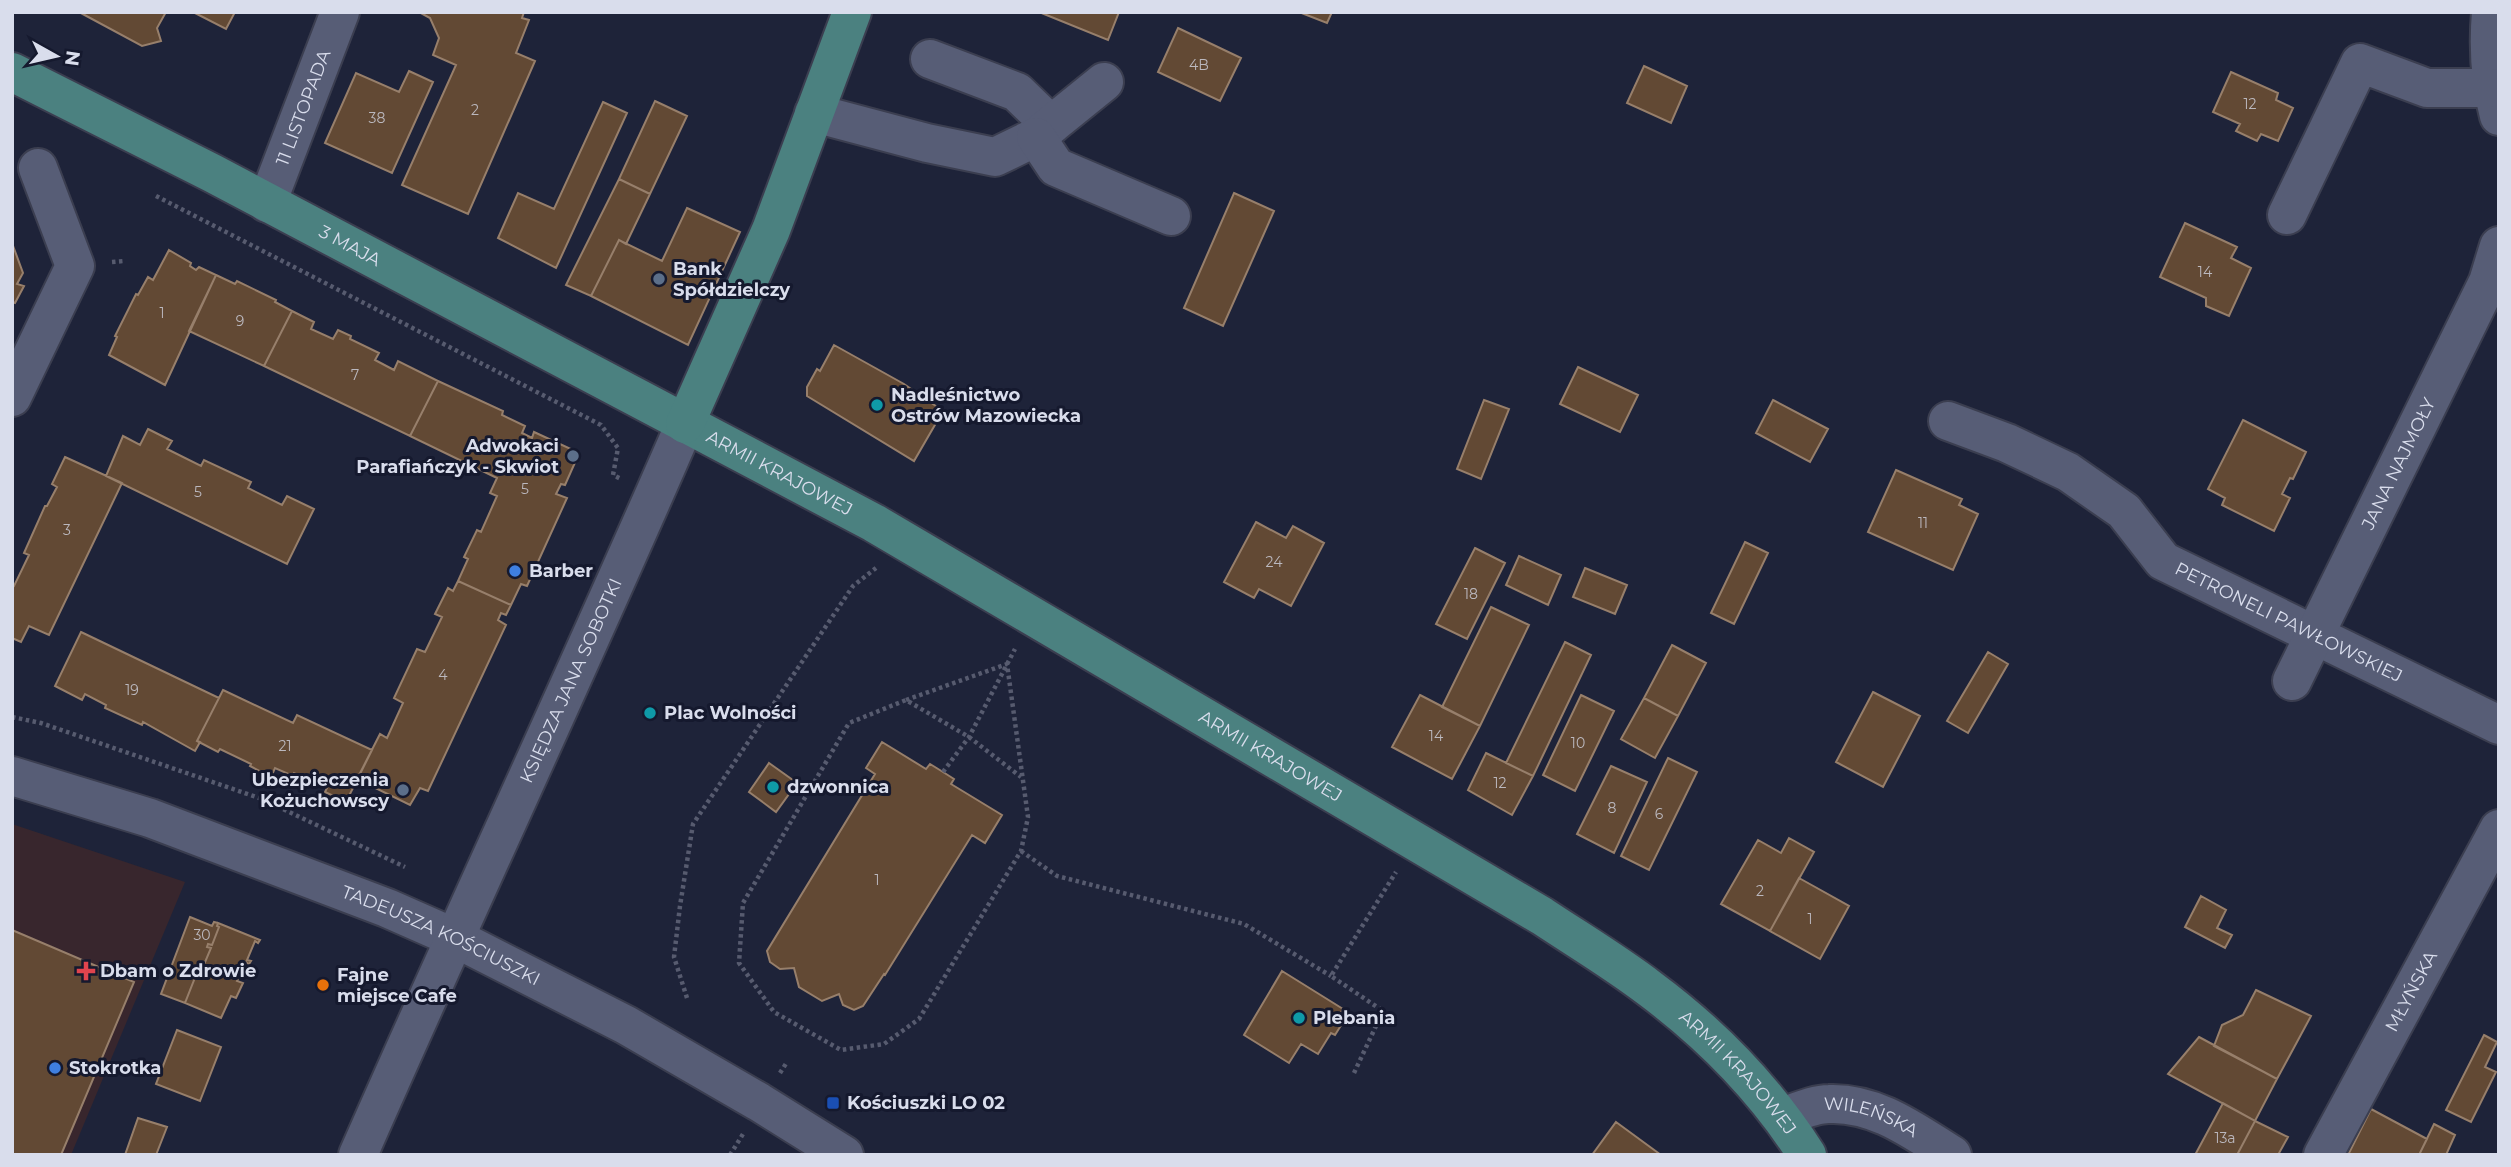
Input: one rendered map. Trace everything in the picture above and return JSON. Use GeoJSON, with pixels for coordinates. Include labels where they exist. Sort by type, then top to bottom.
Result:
{"type":"FeatureCollection","features":[{"type":"Feature","properties":{"kind":"main road"},"geometry":{"type":"LineString","coordinates":[[685,424],[771,230],[852,12]]}},
{"type":"Feature","properties":{"kind":"main road","name":"3 MAJA"},"geometry":{"type":"LineString","coordinates":[[12,72],[267,203],[685,424]]}},
{"type":"Feature","properties":{"kind":"main road","name":"ARMII KRAJOWEJ"},"geometry":{"type":"LineString","coordinates":[[685,424],[782,473],[931,555],[1542,916],[1648,987],[1729,1055],[1782,1116],[1807,1155]]}},
{"type":"Feature","properties":{"kind":"street","name":"11 LISTOPADA"},"geometry":{"type":"LineString","coordinates":[[267,203],[340,12]]}},
{"type":"Feature","properties":{"kind":"street"},"geometry":{"type":"LineString","coordinates":[[2287,215],[2360,63],[2427,88],[2495,102],[2489,36],[2491,12]]}},
{"type":"Feature","properties":{"kind":"street"},"geometry":{"type":"LineString","coordinates":[[930,59],[1017,92],[1043,132],[1056,167],[1171,216]]}},
{"type":"Feature","properties":{"kind":"street"},"geometry":{"type":"LineString","coordinates":[[814,113],[927,143],[995,156],[1043,132],[1104,82]]}},
{"type":"Feature","properties":{"kind":"street"},"geometry":{"type":"LineString","coordinates":[[12,397],[75,266],[38,169]]}},
{"type":"Feature","properties":{"kind":"street","name":"JANA NAJMOŁY"},"geometry":{"type":"LineString","coordinates":[[2292,681],[2487,282],[2499,246]]}},
{"type":"Feature","properties":{"kind":"street","name":"PETRONELI PAWŁOWSKIEJ"},"geometry":{"type":"LineString","coordinates":[[1948,421],[2007,443],[2068,472],[2124,511],[2163,561],[2499,725]]}},
{"type":"Feature","properties":{"kind":"street","name":"KSIĘDZA JANA SOBOTKI"},"geometry":{"type":"LineString","coordinates":[[358,1155],[685,424]]}},
{"type":"Feature","properties":{"kind":"street","name":"TADEUSZA KOŚCIUSZKI"},"geometry":{"type":"LineString","coordinates":[[12,776],[150,818],[387,908],[455,938],[626,1026],[760,1102],[844,1155]]}},
{"type":"Feature","properties":{"kind":"street","name":"MŁYŃSKA"},"geometry":{"type":"LineString","coordinates":[[2323,1155],[2499,829]]}},
{"type":"Feature","properties":{"kind":"street","name":"WILEŃSKA"},"geometry":{"type":"LineString","coordinates":[[1782,1116],[1828,1104],[1857,1106],[1888,1116],[1952,1155]]}},
{"type":"Feature","properties":{"kind":"path"},"geometry":{"type":"LineString","coordinates":[[156,196],[601,425],[618,448],[613,475],[654,495]]}},
{"type":"Feature","properties":{"kind":"path"},"geometry":{"type":"LineString","coordinates":[[687,998],[674,957],[693,824],[853,586],[880,565]]}},
{"type":"Feature","properties":{"kind":"path"},"geometry":{"type":"LineString","coordinates":[[943,772],[969,737],[1018,644]]}},
{"type":"Feature","properties":{"kind":"path"},"geometry":{"type":"LineString","coordinates":[[1007,664],[1028,817],[1021,851],[919,1019],[884,1044],[841,1050],[774,1012],[739,963],[743,903],[849,723],[1007,664]]}},
{"type":"Feature","properties":{"kind":"path"},"geometry":{"type":"LineString","coordinates":[[906,700],[969,737],[1021,776]]}},
{"type":"Feature","properties":{"kind":"path"},"geometry":{"type":"LineString","coordinates":[[12,717],[41,723],[262,799],[405,867]]}},
{"type":"Feature","properties":{"kind":"path"},"geometry":{"type":"LineString","coordinates":[[1021,851],[1057,876],[1244,924],[1331,976],[1383,1011],[1354,1073]]}},
{"type":"Feature","properties":{"kind":"path"},"geometry":{"type":"LineString","coordinates":[[1331,976],[1396,871]]}},
{"type":"Feature","properties":{"kind":"path"},"geometry":{"type":"LineString","coordinates":[[730,1155],[747,1127]]}},
{"type":"Feature","properties":{"kind":"shaded area"},"geometry":{"type":"Polygon","coordinates":[[[12,824],[185,882],[71,1155],[12,1155],[12,824]]]}},
{"type":"Feature","properties":{"kind":"building"},"geometry":{"type":"Polygon","coordinates":[[[79,12],[166,12],[157,28],[161,41],[142,46],[79,12]]]}},
{"type":"Feature","properties":{"kind":"building"},"geometry":{"type":"Polygon","coordinates":[[[193,12],[235,12],[226,29],[193,12]]]}},
{"type":"Feature","properties":{"kind":"building"},"geometry":{"type":"Polygon","coordinates":[[[419,12],[524,12],[522,18],[529,20],[516,53],[535,61],[468,214],[402,185],[456,65],[433,55],[439,38],[430,18],[419,12]]]}},
{"type":"Feature","properties":{"kind":"building"},"geometry":{"type":"Polygon","coordinates":[[[1039,12],[1119,12],[1108,40],[1039,12]]]}},
{"type":"Feature","properties":{"kind":"building"},"geometry":{"type":"Polygon","coordinates":[[[1299,12],[1332,12],[1327,23],[1299,12]]]}},
{"type":"Feature","properties":{"kind":"building"},"geometry":{"type":"Polygon","coordinates":[[[1178,28],[1241,58],[1220,101],[1158,72],[1178,28]]]}},
{"type":"Feature","properties":{"kind":"building"},"geometry":{"type":"Polygon","coordinates":[[[1644,66],[1687,86],[1671,123],[1627,103],[1644,66]]]}},
{"type":"Feature","properties":{"kind":"building"},"geometry":{"type":"Polygon","coordinates":[[[409,71],[433,82],[392,173],[325,143],[356,73],[399,92],[409,71]]]}},
{"type":"Feature","properties":{"kind":"building"},"geometry":{"type":"Polygon","coordinates":[[[2231,72],[2278,93],[2276,100],[2293,108],[2278,141],[2261,134],[2257,141],[2236,131],[2240,124],[2213,112],[2231,72]]]}},
{"type":"Feature","properties":{"kind":"building"},"geometry":{"type":"Polygon","coordinates":[[[655,101],[687,116],[650,194],[619,179],[655,101]]]}},
{"type":"Feature","properties":{"kind":"building"},"geometry":{"type":"Polygon","coordinates":[[[603,102],[627,113],[556,268],[498,238],[518,193],[554,209],[603,102]]]}},
{"type":"Feature","properties":{"kind":"building"},"geometry":{"type":"Polygon","coordinates":[[[619,179],[650,194],[626,244],[619,240],[591,296],[566,285],[619,179]]]}},
{"type":"Feature","properties":{"kind":"building"},"geometry":{"type":"Polygon","coordinates":[[[1234,193],[1274,211],[1223,326],[1184,308],[1234,193]]]}},
{"type":"Feature","properties":{"kind":"building","name":"Bank Spółdzielczy"},"geometry":{"type":"Polygon","coordinates":[[[687,208],[740,232],[688,345],[591,296],[619,240],[662,261],[687,208]]]}},
{"type":"Feature","properties":{"kind":"building"},"geometry":{"type":"Polygon","coordinates":[[[2185,223],[2237,247],[2231,258],[2251,268],[2229,316],[2206,306],[2206,298],[2160,277],[2185,223]]]}},
{"type":"Feature","properties":{"kind":"building"},"geometry":{"type":"Polygon","coordinates":[[[12,243],[23,273],[17,284],[24,286],[15,303],[12,302],[12,243]]]}},
{"type":"Feature","properties":{"kind":"building"},"geometry":{"type":"Polygon","coordinates":[[[169,250],[191,263],[190,266],[196,270],[199,267],[216,275],[165,385],[109,355],[117,337],[115,336],[136,294],[138,295],[148,277],[153,280],[169,250]]]}},
{"type":"Feature","properties":{"kind":"building"},"geometry":{"type":"Polygon","coordinates":[[[216,275],[235,284],[237,281],[292,311],[264,366],[189,331],[216,275]]]}},
{"type":"Feature","properties":{"kind":"building"},"geometry":{"type":"Polygon","coordinates":[[[292,311],[314,322],[311,329],[333,339],[338,330],[351,336],[350,339],[379,353],[375,360],[394,370],[398,361],[438,381],[410,436],[264,366],[292,311]]]}},
{"type":"Feature","properties":{"kind":"building","name":"Nadleśnictwo Ostrów Mazowiecka"},"geometry":{"type":"Polygon","coordinates":[[[834,345],[904,384],[943,411],[914,461],[807,396],[807,387],[817,369],[820,371],[834,345]]]}},
{"type":"Feature","properties":{"kind":"building"},"geometry":{"type":"Polygon","coordinates":[[[1578,367],[1638,395],[1620,432],[1560,404],[1578,367]]]}},
{"type":"Feature","properties":{"kind":"building"},"geometry":{"type":"Polygon","coordinates":[[[438,381],[503,411],[502,415],[525,426],[522,433],[532,438],[534,432],[573,450],[571,456],[577,458],[565,485],[561,484],[556,494],[567,498],[527,586],[521,584],[511,605],[458,581],[468,559],[464,557],[477,530],[481,532],[497,496],[490,493],[497,478],[410,436],[438,381]]]}},
{"type":"Feature","properties":{"kind":"building"},"geometry":{"type":"Polygon","coordinates":[[[1484,400],[1509,409],[1481,479],[1457,469],[1484,400]]]}},
{"type":"Feature","properties":{"kind":"building"},"geometry":{"type":"Polygon","coordinates":[[[1773,400],[1828,429],[1810,462],[1756,433],[1773,400]]]}},
{"type":"Feature","properties":{"kind":"building"},"geometry":{"type":"Polygon","coordinates":[[[2243,420],[2306,452],[2293,479],[2290,478],[2282,494],[2290,498],[2274,531],[2222,505],[2225,498],[2208,489],[2243,420]]]}},
{"type":"Feature","properties":{"kind":"building"},"geometry":{"type":"Polygon","coordinates":[[[148,429],[172,441],[167,449],[201,466],[204,460],[251,482],[248,488],[282,505],[287,496],[314,509],[287,564],[106,476],[123,436],[140,445],[148,429]]]}},
{"type":"Feature","properties":{"kind":"building"},"geometry":{"type":"Polygon","coordinates":[[[65,457],[122,483],[49,635],[29,626],[21,642],[12,638],[12,585],[14,586],[29,555],[24,553],[45,506],[57,487],[52,484],[65,457]]]}},
{"type":"Feature","properties":{"kind":"building"},"geometry":{"type":"Polygon","coordinates":[[[1896,470],[1962,499],[1959,505],[1978,514],[1953,570],[1868,532],[1896,470]]]}},
{"type":"Feature","properties":{"kind":"building"},"geometry":{"type":"Polygon","coordinates":[[[1256,522],[1286,538],[1293,526],[1324,543],[1291,606],[1259,589],[1254,598],[1224,582],[1256,522]]]}},
{"type":"Feature","properties":{"kind":"building"},"geometry":{"type":"Polygon","coordinates":[[[1745,542],[1768,553],[1734,624],[1711,613],[1745,542]]]}},
{"type":"Feature","properties":{"kind":"building"},"geometry":{"type":"Polygon","coordinates":[[[1475,548],[1505,563],[1467,639],[1436,624],[1475,548]]]}},
{"type":"Feature","properties":{"kind":"building"},"geometry":{"type":"Polygon","coordinates":[[[1519,556],[1561,575],[1548,605],[1506,585],[1519,556]]]}},
{"type":"Feature","properties":{"kind":"building"},"geometry":{"type":"Polygon","coordinates":[[[1585,568],[1627,585],[1615,614],[1573,597],[1585,568]]]}},
{"type":"Feature","properties":{"kind":"building"},"geometry":{"type":"Polygon","coordinates":[[[458,581],[511,605],[506,615],[501,613],[498,620],[506,625],[428,791],[420,788],[410,805],[357,779],[380,734],[387,738],[403,703],[394,698],[417,649],[425,652],[442,617],[435,614],[448,588],[453,591],[458,581]]]}},
{"type":"Feature","properties":{"kind":"building"},"geometry":{"type":"Polygon","coordinates":[[[1491,607],[1529,625],[1480,726],[1442,707],[1491,607]]]}},
{"type":"Feature","properties":{"kind":"building"},"geometry":{"type":"Polygon","coordinates":[[[81,632],[219,698],[197,741],[200,742],[195,751],[143,722],[142,725],[105,708],[106,705],[85,694],[82,700],[55,686],[81,632]]]}},
{"type":"Feature","properties":{"kind":"building"},"geometry":{"type":"Polygon","coordinates":[[[1565,642],[1591,655],[1533,776],[1506,763],[1565,642]]]}},
{"type":"Feature","properties":{"kind":"building"},"geometry":{"type":"Polygon","coordinates":[[[1672,645],[1706,663],[1678,716],[1644,698],[1672,645]]]}},
{"type":"Feature","properties":{"kind":"building"},"geometry":{"type":"Polygon","coordinates":[[[1988,652],[2008,664],[1968,733],[1947,721],[1988,652]]]}},
{"type":"Feature","properties":{"kind":"building"},"geometry":{"type":"Polygon","coordinates":[[[223,690],[293,723],[297,715],[372,750],[346,802],[325,792],[327,788],[294,773],[293,776],[275,768],[271,777],[250,766],[251,764],[197,741],[223,690]]]}},
{"type":"Feature","properties":{"kind":"building"},"geometry":{"type":"Polygon","coordinates":[[[1873,692],[1920,716],[1883,787],[1836,762],[1873,692]]]}},
{"type":"Feature","properties":{"kind":"building"},"geometry":{"type":"Polygon","coordinates":[[[1420,695],[1480,726],[1452,779],[1392,747],[1420,695]]]}},
{"type":"Feature","properties":{"kind":"building"},"geometry":{"type":"Polygon","coordinates":[[[1581,695],[1614,711],[1575,791],[1543,775],[1581,695]]]}},
{"type":"Feature","properties":{"kind":"building"},"geometry":{"type":"Polygon","coordinates":[[[1644,698],[1678,716],[1655,758],[1621,739],[1644,698]]]}},
{"type":"Feature","properties":{"kind":"building"},"geometry":{"type":"Polygon","coordinates":[[[882,742],[926,769],[930,764],[954,779],[951,784],[1002,815],[985,843],[972,835],[885,975],[863,1006],[854,1010],[843,1005],[839,994],[822,1001],[799,987],[794,968],[780,969],[770,962],[767,951],[875,774],[866,768],[882,742]]]}},
{"type":"Feature","properties":{"kind":"building"},"geometry":{"type":"Polygon","coordinates":[[[1486,753],[1533,776],[1512,815],[1468,790],[1486,753]]]}},
{"type":"Feature","properties":{"kind":"building"},"geometry":{"type":"Polygon","coordinates":[[[1668,758],[1697,772],[1649,870],[1621,856],[1668,758]]]}},
{"type":"Feature","properties":{"kind":"building","name":"dzwonnica"},"geometry":{"type":"Polygon","coordinates":[[[769,763],[797,783],[776,812],[749,792],[769,763]]]}},
{"type":"Feature","properties":{"kind":"building"},"geometry":{"type":"Polygon","coordinates":[[[1611,766],[1647,782],[1614,853],[1577,834],[1611,766]]]}},
{"type":"Feature","properties":{"kind":"building"},"geometry":{"type":"Polygon","coordinates":[[[1789,838],[1814,852],[1770,931],[1721,904],[1758,840],[1781,853],[1789,838]]]}},
{"type":"Feature","properties":{"kind":"building"},"geometry":{"type":"Polygon","coordinates":[[[1799,878],[1849,906],[1820,959],[1770,931],[1799,878]]]}},
{"type":"Feature","properties":{"kind":"building"},"geometry":{"type":"Polygon","coordinates":[[[2201,896],[2226,910],[2217,928],[2232,935],[2225,948],[2185,927],[2201,896]]]}},
{"type":"Feature","properties":{"kind":"building"},"geometry":{"type":"Polygon","coordinates":[[[190,917],[212,926],[214,922],[218,923],[219,927],[212,945],[208,944],[207,947],[211,948],[203,967],[200,965],[185,1003],[161,994],[190,917]]]}},
{"type":"Feature","properties":{"kind":"building"},"geometry":{"type":"Polygon","coordinates":[[[218,923],[260,940],[258,943],[255,941],[247,960],[251,961],[249,964],[246,962],[237,981],[243,983],[236,998],[231,996],[221,1018],[185,1003],[200,965],[203,967],[211,948],[207,947],[208,944],[212,945],[218,923]]]}},
{"type":"Feature","properties":{"kind":"building","name":"Stokrotka"},"geometry":{"type":"Polygon","coordinates":[[[12,930],[134,982],[61,1155],[12,1155],[12,930]]]}},
{"type":"Feature","properties":{"kind":"building","name":"Plebania"},"geometry":{"type":"Polygon","coordinates":[[[1282,971],[1343,1009],[1339,1015],[1345,1019],[1335,1035],[1331,1033],[1318,1054],[1301,1044],[1289,1063],[1244,1035],[1282,971]]]}},
{"type":"Feature","properties":{"kind":"building"},"geometry":{"type":"Polygon","coordinates":[[[2256,990],[2311,1016],[2277,1079],[2214,1046],[2222,1025],[2243,1015],[2256,990]]]}},
{"type":"Feature","properties":{"kind":"building"},"geometry":{"type":"Polygon","coordinates":[[[177,1030],[221,1047],[200,1101],[156,1084],[177,1030]]]}},
{"type":"Feature","properties":{"kind":"building"},"geometry":{"type":"Polygon","coordinates":[[[2484,1035],[2497,1042],[2485,1067],[2496,1072],[2471,1122],[2446,1110],[2484,1035]]]}},
{"type":"Feature","properties":{"kind":"building"},"geometry":{"type":"Polygon","coordinates":[[[2199,1037],[2277,1079],[2255,1121],[2168,1074],[2199,1037]]]}},
{"type":"Feature","properties":{"kind":"building"},"geometry":{"type":"Polygon","coordinates":[[[2223,1103],[2255,1121],[2237,1155],[2195,1155],[2223,1103]]]}},
{"type":"Feature","properties":{"kind":"building"},"geometry":{"type":"Polygon","coordinates":[[[2371,1109],[2427,1139],[2419,1155],[2348,1155],[2371,1109]]]}},
{"type":"Feature","properties":{"kind":"building"},"geometry":{"type":"Polygon","coordinates":[[[138,1118],[167,1127],[156,1155],[125,1155],[138,1118]]]}},
{"type":"Feature","properties":{"kind":"building"},"geometry":{"type":"Polygon","coordinates":[[[2255,1121],[2288,1137],[2278,1155],[2237,1155],[2255,1121]]]}},
{"type":"Feature","properties":{"kind":"building"},"geometry":{"type":"Polygon","coordinates":[[[1616,1122],[1661,1155],[1592,1155],[1616,1122]]]}},
{"type":"Feature","properties":{"kind":"building"},"geometry":{"type":"Polygon","coordinates":[[[2434,1124],[2455,1135],[2446,1155],[2419,1155],[2434,1124]]]}},
{"type":"Feature","properties":{"kind":"place","name":"Bank Spółdzielczy"},"geometry":{"type":"Point","coordinates":[659,279]}},
{"type":"Feature","properties":{"kind":"place","name":"Nadleśnictwo Ostrów Mazowiecka"},"geometry":{"type":"Point","coordinates":[877,405]}},
{"type":"Feature","properties":{"kind":"place","name":"Adwokaci Parafiańczyk - Skwiot"},"geometry":{"type":"Point","coordinates":[573,456]}},
{"type":"Feature","properties":{"kind":"place","name":"Barber"},"geometry":{"type":"Point","coordinates":[515,571]}},
{"type":"Feature","properties":{"kind":"place","name":"Plac Wolności"},"geometry":{"type":"Point","coordinates":[650,713]}},
{"type":"Feature","properties":{"kind":"place","name":"dzwonnica"},"geometry":{"type":"Point","coordinates":[773,787]}},
{"type":"Feature","properties":{"kind":"place","name":"Ubezpieczenia Kożuchowscy"},"geometry":{"type":"Point","coordinates":[403,790]}},
{"type":"Feature","properties":{"kind":"place","name":"Dbam o Zdrowie"},"geometry":{"type":"Point","coordinates":[86,971]}},
{"type":"Feature","properties":{"kind":"place","name":"Fajne miejsce Cafe"},"geometry":{"type":"Point","coordinates":[323,985]}},
{"type":"Feature","properties":{"kind":"place","name":"Plebania"},"geometry":{"type":"Point","coordinates":[1299,1018]}},
{"type":"Feature","properties":{"kind":"place","name":"Stokrotka"},"geometry":{"type":"Point","coordinates":[55,1068]}},
{"type":"Feature","properties":{"kind":"place","name":"Kościuszki LO 02"},"geometry":{"type":"Point","coordinates":[833,1103]}}]}
